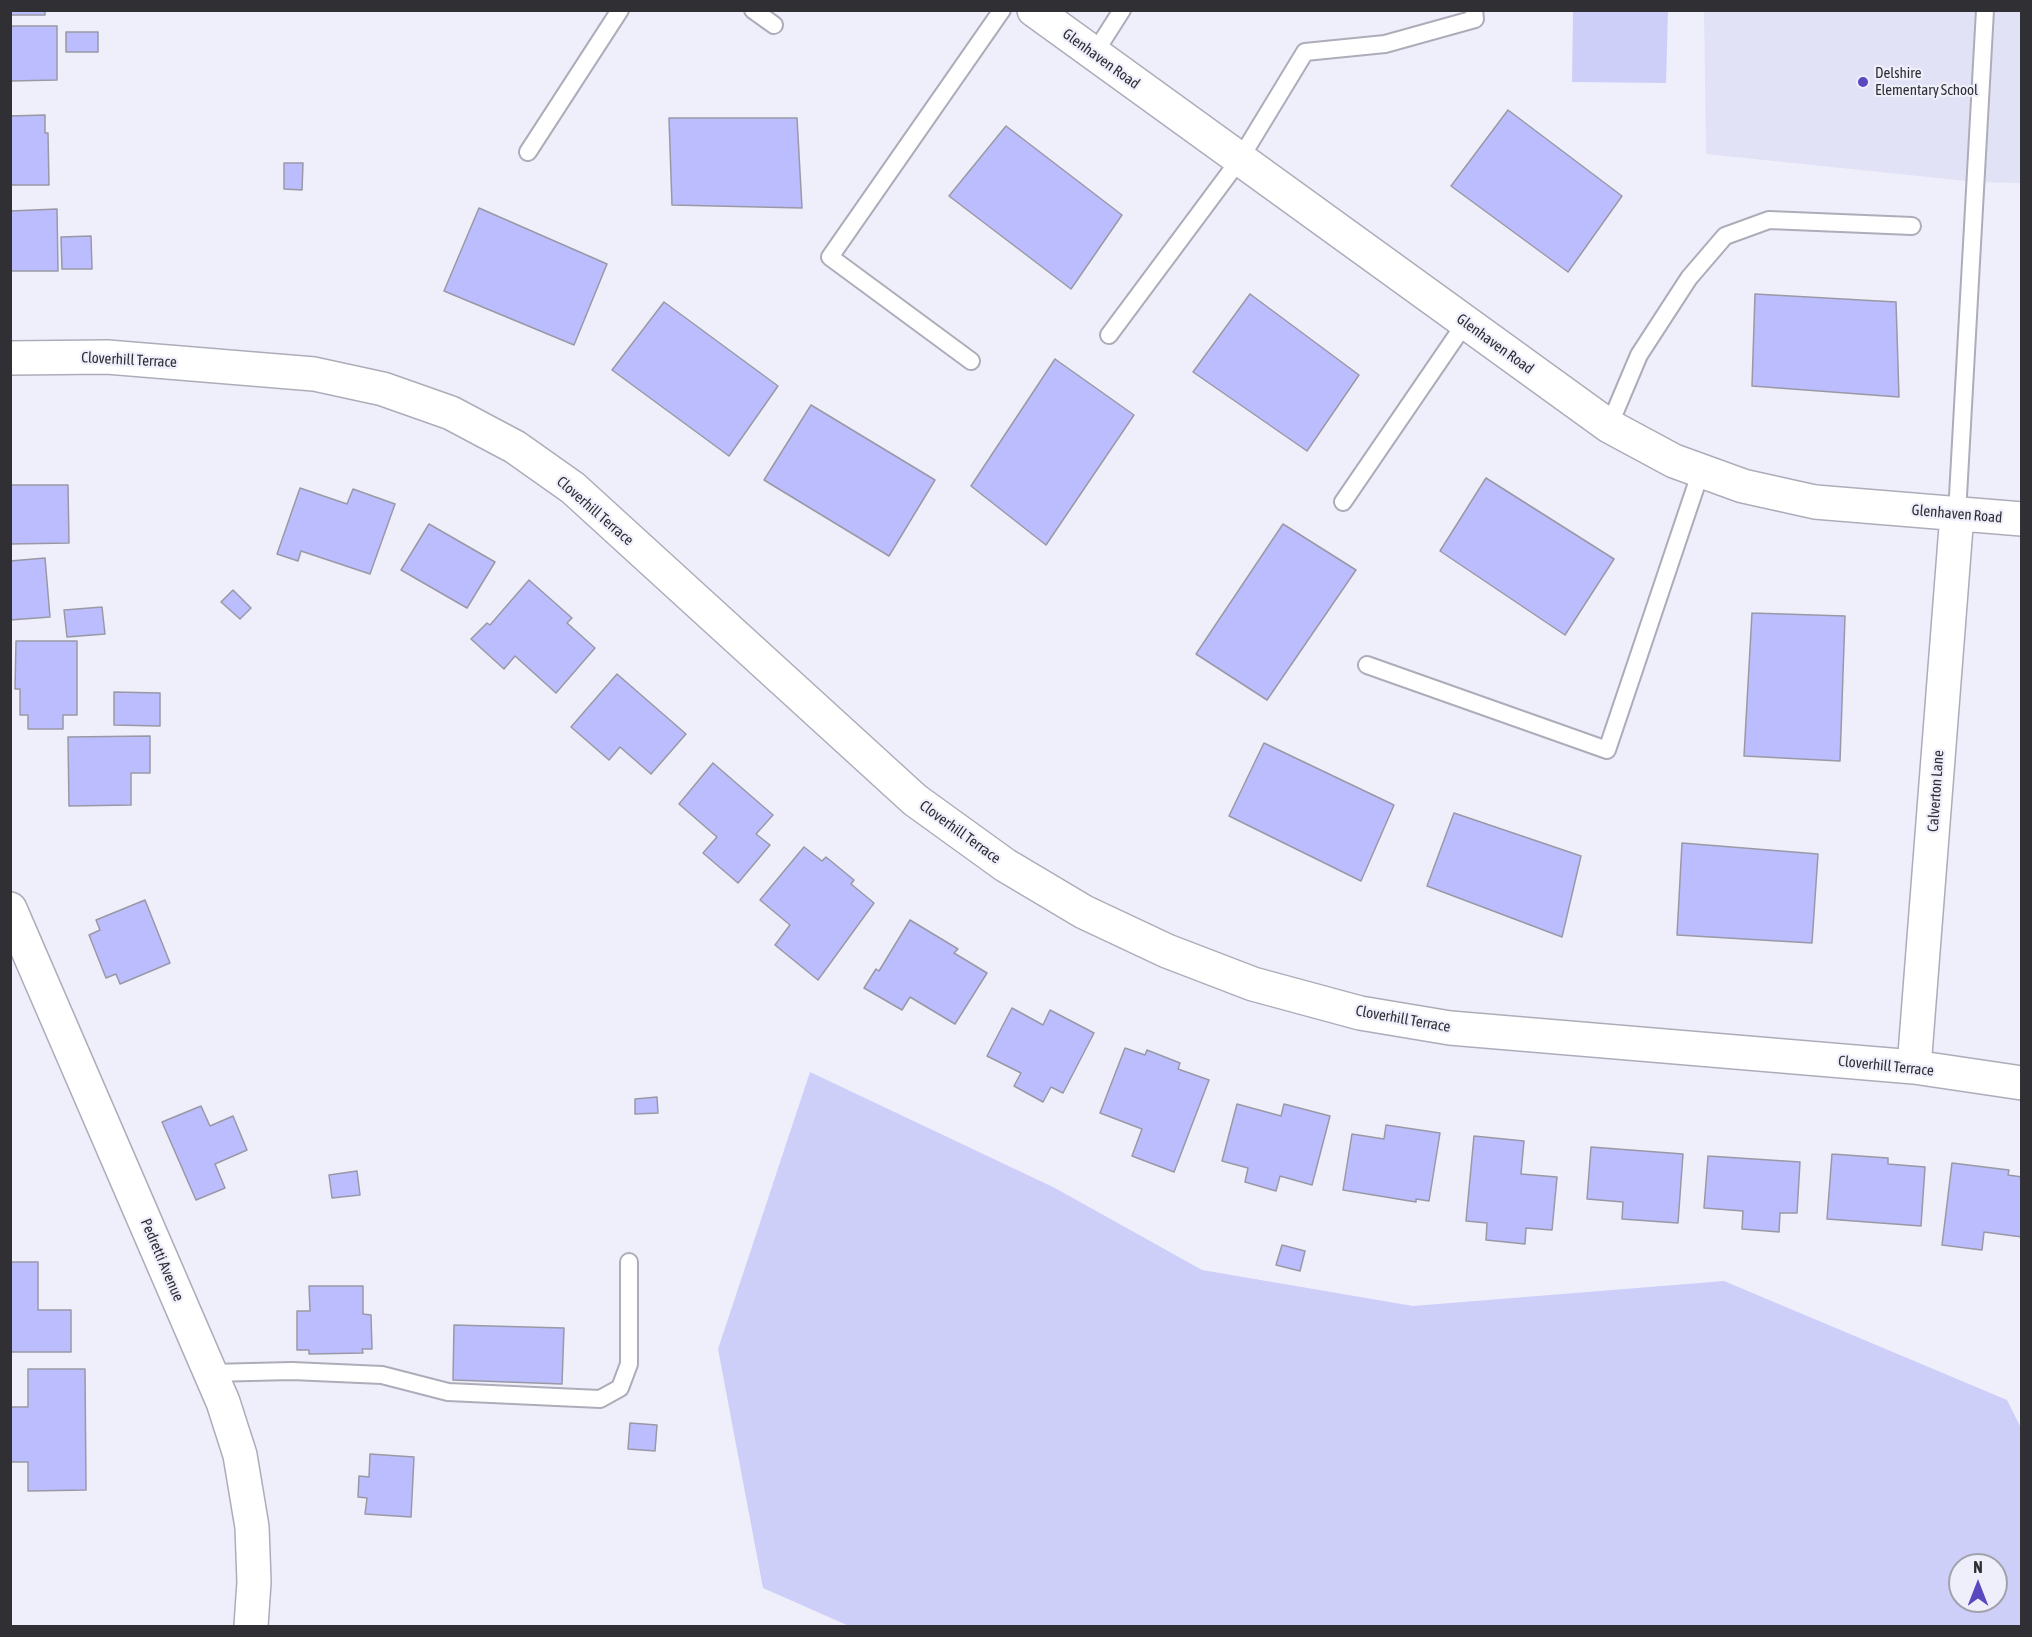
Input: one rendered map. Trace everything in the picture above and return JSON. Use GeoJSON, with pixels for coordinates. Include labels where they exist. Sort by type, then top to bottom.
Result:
{"type":"FeatureCollection","features":[{"type":"Feature","properties":{"kind":"street","name":"Glenhaven Road"},"geometry":{"type":"LineString","coordinates":[[1034,10],[1609,426],[1674,461],[1743,486],[1815,502],[2022,519]]}},
{"type":"Feature","properties":{"kind":"street","name":"Cloverhill Terrace"},"geometry":{"type":"LineString","coordinates":[[10,358],[107,357],[314,374],[383,389],[451,413],[514,447],[573,488],[907,793],[1005,865],[1084,912],[1167,951],[1253,984],[1360,1013],[1450,1028],[1914,1067],[2022,1083]]}},
{"type":"Feature","properties":{"kind":"street","name":"Calverton Lane"},"geometry":{"type":"LineString","coordinates":[[1914,1067],[1958,514]]}},
{"type":"Feature","properties":{"kind":"street","name":"Pedretti Avenue"},"geometry":{"type":"LineString","coordinates":[[10,909],[210,1373],[240,1455],[252,1527],[254,1582],[251,1626]]}},
{"type":"Feature","properties":{"kind":"lane"},"geometry":{"type":"LineString","coordinates":[[528,152],[620,10]]}},
{"type":"Feature","properties":{"kind":"lane"},"geometry":{"type":"LineString","coordinates":[[753,10],[774,25]]}},
{"type":"Feature","properties":{"kind":"lane"},"geometry":{"type":"LineString","coordinates":[[970,361],[830,257],[1002,10]]}},
{"type":"Feature","properties":{"kind":"lane"},"geometry":{"type":"LineString","coordinates":[[1094,54],[1122,10]]}},
{"type":"Feature","properties":{"kind":"lane"},"geometry":{"type":"LineString","coordinates":[[1109,335],[1240,159],[1305,52],[1384,44],[1475,19],[1474,10]]}},
{"type":"Feature","properties":{"kind":"lane"},"geometry":{"type":"LineString","coordinates":[[1958,514],[1985,10]]}},
{"type":"Feature","properties":{"kind":"lane"},"geometry":{"type":"LineString","coordinates":[[1609,426],[1639,355],[1689,278],[1725,236],[1769,220],[1912,226]]}},
{"type":"Feature","properties":{"kind":"lane"},"geometry":{"type":"LineString","coordinates":[[1342,502],[1466,322]]}},
{"type":"Feature","properties":{"kind":"lane"},"geometry":{"type":"LineString","coordinates":[[1367,665],[1607,750],[1701,471]]}},
{"type":"Feature","properties":{"kind":"lane"},"geometry":{"type":"LineString","coordinates":[[210,1373],[292,1371],[382,1375],[448,1392],[600,1399],[620,1388],[629,1364],[629,1262]]}},
{"type":"Feature","properties":{"kind":"shaded area"},"geometry":{"type":"Polygon","coordinates":[[[1573,11],[1668,11],[1666,83],[1572,82],[1573,11]]]}},
{"type":"Feature","properties":{"kind":"shaded area","name":"Delshire Elementary School"},"geometry":{"type":"Polygon","coordinates":[[[1704,11],[2021,11],[2021,183],[1976,182],[1706,154],[1704,11]]]}},
{"type":"Feature","properties":{"kind":"shaded area"},"geometry":{"type":"Polygon","coordinates":[[[810,1072],[1055,1188],[1202,1270],[1413,1306],[1724,1281],[2007,1400],[2021,1428],[2021,1626],[849,1626],[763,1588],[718,1349],[810,1072]]]}},
{"type":"Feature","properties":{"kind":"building"},"geometry":{"type":"Polygon","coordinates":[[[10,10],[45,10],[45,15],[10,15],[10,10]]]}},
{"type":"Feature","properties":{"kind":"building"},"geometry":{"type":"Polygon","coordinates":[[[10,26],[57,26],[57,80],[10,81],[10,26]]]}},
{"type":"Feature","properties":{"kind":"building"},"geometry":{"type":"Polygon","coordinates":[[[66,32],[98,32],[98,52],[66,52],[66,32]]]}},
{"type":"Feature","properties":{"kind":"building"},"geometry":{"type":"Polygon","coordinates":[[[1508,110],[1622,196],[1568,272],[1451,186],[1508,110]]]}},
{"type":"Feature","properties":{"kind":"building"},"geometry":{"type":"Polygon","coordinates":[[[45,115],[45,133],[48,133],[49,185],[10,185],[10,116],[45,115]]]}},
{"type":"Feature","properties":{"kind":"building"},"geometry":{"type":"Polygon","coordinates":[[[669,118],[797,118],[802,208],[672,205],[669,118]]]}},
{"type":"Feature","properties":{"kind":"building"},"geometry":{"type":"Polygon","coordinates":[[[1006,126],[1122,215],[1071,289],[949,196],[1006,126]]]}},
{"type":"Feature","properties":{"kind":"building"},"geometry":{"type":"Polygon","coordinates":[[[284,163],[303,163],[302,190],[284,189],[284,163]]]}},
{"type":"Feature","properties":{"kind":"building"},"geometry":{"type":"Polygon","coordinates":[[[479,208],[607,264],[574,345],[444,291],[479,208]]]}},
{"type":"Feature","properties":{"kind":"building"},"geometry":{"type":"Polygon","coordinates":[[[57,209],[58,271],[10,271],[10,211],[57,209]]]}},
{"type":"Feature","properties":{"kind":"building"},"geometry":{"type":"Polygon","coordinates":[[[91,236],[92,269],[62,269],[61,237],[91,236]]]}},
{"type":"Feature","properties":{"kind":"building"},"geometry":{"type":"Polygon","coordinates":[[[1250,294],[1359,375],[1307,451],[1193,372],[1250,294]]]}},
{"type":"Feature","properties":{"kind":"building"},"geometry":{"type":"Polygon","coordinates":[[[1755,294],[1896,302],[1899,397],[1752,386],[1755,294]]]}},
{"type":"Feature","properties":{"kind":"building"},"geometry":{"type":"Polygon","coordinates":[[[664,302],[778,386],[729,456],[612,370],[664,302]]]}},
{"type":"Feature","properties":{"kind":"building"},"geometry":{"type":"Polygon","coordinates":[[[1055,359],[1134,415],[1046,545],[971,486],[1055,359]]]}},
{"type":"Feature","properties":{"kind":"building"},"geometry":{"type":"Polygon","coordinates":[[[811,405],[935,480],[889,556],[764,480],[811,405]]]}},
{"type":"Feature","properties":{"kind":"building"},"geometry":{"type":"Polygon","coordinates":[[[1486,478],[1614,559],[1565,635],[1440,551],[1486,478]]]}},
{"type":"Feature","properties":{"kind":"building"},"geometry":{"type":"Polygon","coordinates":[[[10,485],[68,485],[69,543],[10,544],[10,485]]]}},
{"type":"Feature","properties":{"kind":"building"},"geometry":{"type":"Polygon","coordinates":[[[300,488],[347,504],[353,489],[395,504],[370,574],[301,551],[298,561],[277,554],[300,488]]]}},
{"type":"Feature","properties":{"kind":"building"},"geometry":{"type":"Polygon","coordinates":[[[429,524],[495,562],[467,608],[401,570],[429,524]]]}},
{"type":"Feature","properties":{"kind":"building"},"geometry":{"type":"Polygon","coordinates":[[[1283,524],[1356,570],[1267,700],[1196,654],[1283,524]]]}},
{"type":"Feature","properties":{"kind":"building"},"geometry":{"type":"Polygon","coordinates":[[[45,558],[50,617],[10,620],[10,561],[45,558]]]}},
{"type":"Feature","properties":{"kind":"building"},"geometry":{"type":"Polygon","coordinates":[[[529,580],[572,618],[567,623],[595,648],[556,693],[515,656],[504,669],[471,639],[487,623],[490,625],[529,580]]]}},
{"type":"Feature","properties":{"kind":"building"},"geometry":{"type":"Polygon","coordinates":[[[233,590],[251,608],[240,619],[221,602],[233,590]]]}},
{"type":"Feature","properties":{"kind":"building"},"geometry":{"type":"Polygon","coordinates":[[[102,607],[105,634],[67,637],[64,610],[102,607]]]}},
{"type":"Feature","properties":{"kind":"building"},"geometry":{"type":"Polygon","coordinates":[[[1752,613],[1845,616],[1840,761],[1744,756],[1752,613]]]}},
{"type":"Feature","properties":{"kind":"building"},"geometry":{"type":"Polygon","coordinates":[[[16,641],[77,641],[77,715],[63,715],[63,729],[28,729],[28,715],[20,715],[20,689],[15,689],[16,641]]]}},
{"type":"Feature","properties":{"kind":"building"},"geometry":{"type":"Polygon","coordinates":[[[617,674],[686,734],[651,774],[620,747],[609,760],[571,727],[617,674]]]}},
{"type":"Feature","properties":{"kind":"building"},"geometry":{"type":"Polygon","coordinates":[[[114,692],[160,693],[160,726],[114,725],[114,692]]]}},
{"type":"Feature","properties":{"kind":"building"},"geometry":{"type":"Polygon","coordinates":[[[150,736],[150,773],[131,773],[131,805],[69,806],[68,737],[150,736]]]}},
{"type":"Feature","properties":{"kind":"building"},"geometry":{"type":"Polygon","coordinates":[[[1264,743],[1394,805],[1361,881],[1229,816],[1264,743]]]}},
{"type":"Feature","properties":{"kind":"building"},"geometry":{"type":"Polygon","coordinates":[[[713,763],[773,815],[756,834],[770,845],[738,883],[703,853],[717,837],[679,804],[713,763]]]}},
{"type":"Feature","properties":{"kind":"building"},"geometry":{"type":"Polygon","coordinates":[[[1454,813],[1581,856],[1562,937],[1427,886],[1454,813]]]}},
{"type":"Feature","properties":{"kind":"building"},"geometry":{"type":"Polygon","coordinates":[[[1682,843],[1818,854],[1812,943],[1677,935],[1682,843]]]}},
{"type":"Feature","properties":{"kind":"building"},"geometry":{"type":"Polygon","coordinates":[[[804,847],[822,861],[826,857],[854,880],[851,884],[874,903],[818,980],[775,945],[790,925],[760,900],[804,847]]]}},
{"type":"Feature","properties":{"kind":"building"},"geometry":{"type":"Polygon","coordinates":[[[145,900],[170,963],[120,984],[116,974],[106,978],[89,935],[100,930],[96,920],[145,900]]]}},
{"type":"Feature","properties":{"kind":"building"},"geometry":{"type":"Polygon","coordinates":[[[910,920],[958,949],[954,953],[987,973],[955,1024],[910,997],[902,1010],[864,988],[876,969],[879,971],[910,920]]]}},
{"type":"Feature","properties":{"kind":"building"},"geometry":{"type":"Polygon","coordinates":[[[1012,1008],[1043,1025],[1050,1010],[1094,1033],[1063,1093],[1051,1087],[1043,1102],[1014,1086],[1021,1073],[987,1056],[1012,1008]]]}},
{"type":"Feature","properties":{"kind":"building"},"geometry":{"type":"Polygon","coordinates":[[[1125,1048],[1145,1055],[1147,1050],[1180,1063],[1178,1069],[1209,1080],[1174,1172],[1132,1156],[1142,1129],[1100,1113],[1125,1048]]]}},
{"type":"Feature","properties":{"kind":"building"},"geometry":{"type":"Polygon","coordinates":[[[657,1097],[658,1113],[635,1114],[635,1099],[657,1097]]]}},
{"type":"Feature","properties":{"kind":"building"},"geometry":{"type":"Polygon","coordinates":[[[1237,1104],[1281,1116],[1284,1104],[1330,1116],[1312,1185],[1280,1176],[1276,1191],[1245,1182],[1248,1168],[1222,1161],[1237,1104]]]}},
{"type":"Feature","properties":{"kind":"building"},"geometry":{"type":"Polygon","coordinates":[[[201,1106],[210,1126],[233,1116],[247,1150],[215,1164],[225,1188],[196,1200],[162,1122],[201,1106]]]}},
{"type":"Feature","properties":{"kind":"building"},"geometry":{"type":"Polygon","coordinates":[[[1386,1125],[1440,1133],[1429,1201],[1416,1199],[1416,1202],[1343,1190],[1352,1134],[1384,1139],[1386,1125]]]}},
{"type":"Feature","properties":{"kind":"building"},"geometry":{"type":"Polygon","coordinates":[[[1474,1136],[1524,1141],[1521,1174],[1557,1177],[1552,1230],[1526,1228],[1525,1244],[1486,1240],[1487,1223],[1466,1221],[1474,1136]]]}},
{"type":"Feature","properties":{"kind":"building"},"geometry":{"type":"Polygon","coordinates":[[[1591,1147],[1683,1154],[1678,1223],[1622,1219],[1623,1202],[1587,1199],[1591,1147]]]}},
{"type":"Feature","properties":{"kind":"building"},"geometry":{"type":"Polygon","coordinates":[[[1832,1154],[1888,1158],[1888,1164],[1925,1167],[1921,1226],[1827,1219],[1832,1154]]]}},
{"type":"Feature","properties":{"kind":"building"},"geometry":{"type":"Polygon","coordinates":[[[1708,1156],[1800,1162],[1797,1213],[1780,1213],[1779,1232],[1742,1229],[1743,1211],[1704,1208],[1708,1156]]]}},
{"type":"Feature","properties":{"kind":"building"},"geometry":{"type":"Polygon","coordinates":[[[1952,1163],[2009,1170],[2008,1175],[2022,1177],[2022,1237],[1984,1232],[1982,1250],[1942,1245],[1952,1163]]]}},
{"type":"Feature","properties":{"kind":"building"},"geometry":{"type":"Polygon","coordinates":[[[357,1171],[360,1195],[332,1198],[329,1175],[357,1171]]]}},
{"type":"Feature","properties":{"kind":"building"},"geometry":{"type":"Polygon","coordinates":[[[1282,1245],[1305,1251],[1300,1271],[1276,1265],[1282,1245]]]}},
{"type":"Feature","properties":{"kind":"building"},"geometry":{"type":"Polygon","coordinates":[[[10,1262],[38,1262],[38,1310],[71,1310],[71,1352],[10,1352],[10,1262]]]}},
{"type":"Feature","properties":{"kind":"building"},"geometry":{"type":"Polygon","coordinates":[[[309,1286],[363,1286],[363,1314],[371,1315],[372,1349],[362,1349],[363,1353],[309,1354],[309,1350],[297,1350],[297,1311],[310,1311],[309,1286]]]}},
{"type":"Feature","properties":{"kind":"building"},"geometry":{"type":"Polygon","coordinates":[[[454,1325],[564,1328],[562,1384],[453,1380],[454,1325]]]}},
{"type":"Feature","properties":{"kind":"building"},"geometry":{"type":"Polygon","coordinates":[[[28,1369],[85,1369],[86,1490],[28,1491],[28,1462],[10,1462],[10,1407],[28,1407],[28,1369]]]}},
{"type":"Feature","properties":{"kind":"building"},"geometry":{"type":"Polygon","coordinates":[[[630,1423],[657,1425],[655,1451],[628,1449],[630,1423]]]}},
{"type":"Feature","properties":{"kind":"building"},"geometry":{"type":"Polygon","coordinates":[[[370,1454],[414,1457],[411,1517],[365,1514],[367,1498],[358,1497],[359,1476],[369,1477],[370,1454]]]}},
{"type":"Feature","properties":{"kind":"place","name":"Delshire Elementary School"},"geometry":{"type":"Point","coordinates":[1863,82]}}]}
